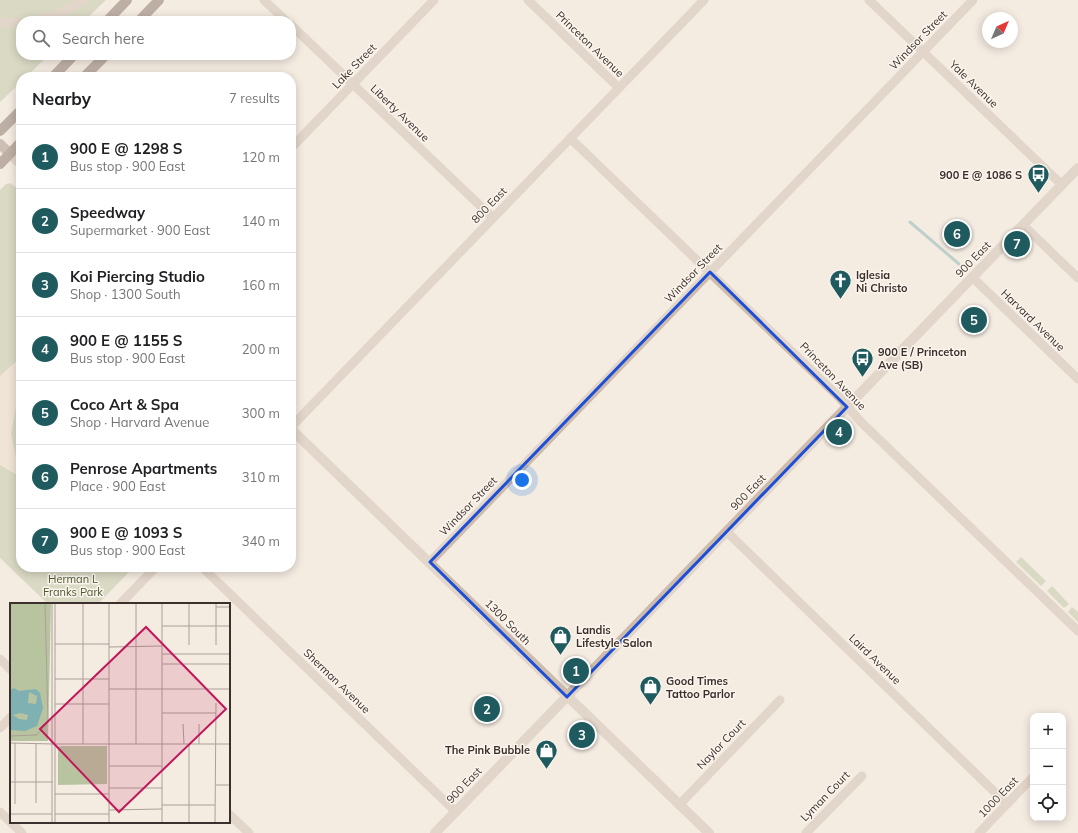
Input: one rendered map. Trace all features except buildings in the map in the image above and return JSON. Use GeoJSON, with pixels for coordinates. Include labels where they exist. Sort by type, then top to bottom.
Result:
{"type":"FeatureCollection","features":[{"type":"Feature","properties":{"kind":"main road"},"geometry":{"type":"LineString","coordinates":[[112,16],[127,0]]}},
{"type":"Feature","properties":{"kind":"main road"},"geometry":{"type":"LineString","coordinates":[[144,16],[159,0]]}},
{"type":"Feature","properties":{"kind":"main road"},"geometry":{"type":"LineString","coordinates":[[58,72],[69,60]]}},
{"type":"Feature","properties":{"kind":"main road"},"geometry":{"type":"LineString","coordinates":[[89,72],[101,60]]}},
{"type":"Feature","properties":{"kind":"main road"},"geometry":{"type":"LineString","coordinates":[[0,131],[16,115]]}},
{"type":"Feature","properties":{"kind":"main road"},"geometry":{"type":"LineString","coordinates":[[0,144],[10,154]]}},
{"type":"Feature","properties":{"kind":"main road"},"geometry":{"type":"LineString","coordinates":[[0,164],[16,147]]}},
{"type":"Feature","properties":{"kind":"street"},"geometry":{"type":"LineString","coordinates":[[48,16],[83,0]]}},
{"type":"Feature","properties":{"kind":"street"},"geometry":{"type":"LineString","coordinates":[[264,0],[281,16]]}},
{"type":"Feature","properties":{"kind":"street","name":"Lake Street"},"geometry":{"type":"LineString","coordinates":[[296,143],[434,0]]}},
{"type":"Feature","properties":{"kind":"street","name":"Princeton Avenue"},"geometry":{"type":"LineString","coordinates":[[528,0],[619,88]]}},
{"type":"Feature","properties":{"kind":"street","name":"800 East"},"geometry":{"type":"LineString","coordinates":[[296,423],[704,0]]}},
{"type":"Feature","properties":{"kind":"street","name":"Yale Avenue"},"geometry":{"type":"LineString","coordinates":[[869,0],[1062,185]]}},
{"type":"Feature","properties":{"kind":"street","name":"Windsor Street"},"geometry":{"type":"LineString","coordinates":[[430,562],[973,0]]}},
{"type":"Feature","properties":{"kind":"street"},"geometry":{"type":"LineString","coordinates":[[0,23],[16,22]]}},
{"type":"Feature","properties":{"kind":"street","name":"Liberty Avenue"},"geometry":{"type":"LineString","coordinates":[[296,30],[493,218]]}},
{"type":"Feature","properties":{"kind":"street","name":"Princeton Avenue"},"geometry":{"type":"LineString","coordinates":[[570,138],[830,388],[861,422],[1078,631]]}},
{"type":"Feature","properties":{"kind":"street"},"geometry":{"type":"LineString","coordinates":[[10,154],[16,159]]}},
{"type":"Feature","properties":{"kind":"street","name":"900 East"},"geometry":{"type":"LineString","coordinates":[[435,833],[1078,168]]}},
{"type":"Feature","properties":{"kind":"street"},"geometry":{"type":"LineString","coordinates":[[1023,225],[1078,278]]}},
{"type":"Feature","properties":{"kind":"street","name":"Harvard Avenue"},"geometry":{"type":"LineString","coordinates":[[972,277],[1078,379]]}},
{"type":"Feature","properties":{"kind":"street","name":"1300 South"},"geometry":{"type":"LineString","coordinates":[[296,433],[709,833]]}},
{"type":"Feature","properties":{"kind":"street","name":"Laird Avenue"},"geometry":{"type":"LineString","coordinates":[[727,532],[1007,804]]}},
{"type":"Feature","properties":{"kind":"street"},"geometry":{"type":"LineString","coordinates":[[121,603],[151,572]]}},
{"type":"Feature","properties":{"kind":"street","name":"Sherman Avenue"},"geometry":{"type":"LineString","coordinates":[[207,572],[456,812]]}},
{"type":"Feature","properties":{"kind":"street"},"geometry":{"type":"LineString","coordinates":[[0,659],[10,669]]}},
{"type":"Feature","properties":{"kind":"street","name":"Naylor Court"},"geometry":{"type":"LineString","coordinates":[[679,805],[780,700]]}},
{"type":"Feature","properties":{"kind":"street"},"geometry":{"type":"LineString","coordinates":[[0,728],[10,718]]}},
{"type":"Feature","properties":{"kind":"street","name":"Lyman Court"},"geometry":{"type":"LineString","coordinates":[[806,833],[862,776]]}},
{"type":"Feature","properties":{"kind":"street","name":"1000 East"},"geometry":{"type":"LineString","coordinates":[[979,833],[1030,780]]}},
{"type":"Feature","properties":{"kind":"street"},"geometry":{"type":"LineString","coordinates":[[0,812],[10,822]]}},
{"type":"Feature","properties":{"kind":"street"},"geometry":{"type":"LineString","coordinates":[[230,815],[249,833]]}},
{"type":"Feature","properties":{"kind":"street"},"geometry":{"type":"LineString","coordinates":[[12,823],[22,833]]}},
{"type":"Feature","properties":{"kind":"highlighted area"},"geometry":{"type":"Polygon","coordinates":[[[710,272],[847,407],[567,697],[430,562],[710,272]]]}},
{"type":"Feature","properties":{"kind":"green space"},"geometry":{"type":"Polygon","coordinates":[[[0,0],[106,0],[89,16],[16,16],[16,60],[44,60],[31,72],[16,72],[16,87],[0,102],[0,0]]]}},
{"type":"Feature","properties":{"kind":"green space","name":"Herman L Franks Park"},"geometry":{"type":"Polygon","coordinates":[[[10,183],[16,187],[16,572],[129,572],[99,603],[47,603],[0,558],[0,190],[6,184],[10,183]]]}},
{"type":"Feature","properties":{"kind":"green space"},"geometry":{"type":"Polygon","coordinates":[[[1021,557],[1046,581],[1041,586],[1016,562],[1021,557]]]}},
{"type":"Feature","properties":{"kind":"green space"},"geometry":{"type":"Polygon","coordinates":[[[1052,586],[1069,604],[1064,608],[1047,591],[1052,586]]]}},
{"type":"Feature","properties":{"kind":"green space"},"geometry":{"type":"Polygon","coordinates":[[[1072,607],[1078,612],[1078,622],[1068,612],[1072,607]]]}},
{"type":"Feature","properties":{"kind":"shaded area"},"geometry":{"type":"Polygon","coordinates":[[[16,362],[16,407],[11,434],[16,457],[16,474],[0,465],[0,376],[16,362]]]}},
{"type":"Feature","properties":{"kind":"waterway"},"geometry":{"type":"LineString","coordinates":[[910,222],[959,264]]}},
{"type":"Feature","properties":{"kind":"place","name":"900 E @ 1086 S"},"geometry":{"type":"Point","coordinates":[1038,194]}},
{"type":"Feature","properties":{"kind":"place","name":"Penrose Apartments"},"geometry":{"type":"Point","coordinates":[957,234]}},
{"type":"Feature","properties":{"kind":"place","name":"900 E @ 1093 S"},"geometry":{"type":"Point","coordinates":[1017,244]}},
{"type":"Feature","properties":{"kind":"place","name":"Iglesia Ni Christo"},"geometry":{"type":"Point","coordinates":[841,300]}},
{"type":"Feature","properties":{"kind":"place","name":"Coco Art & Spa"},"geometry":{"type":"Point","coordinates":[974,320]}},
{"type":"Feature","properties":{"kind":"place","name":"900 E / Princeton Ave (SB)"},"geometry":{"type":"Point","coordinates":[862,378]}},
{"type":"Feature","properties":{"kind":"place","name":"900 E @ 1155 S"},"geometry":{"type":"Point","coordinates":[839,432]}},
{"type":"Feature","properties":{"kind":"place","name":"Landis Lifestyle Salon"},"geometry":{"type":"Point","coordinates":[561,656]}},
{"type":"Feature","properties":{"kind":"place","name":"900 E @ 1298 S"},"geometry":{"type":"Point","coordinates":[576,671]}},
{"type":"Feature","properties":{"kind":"place","name":"Good Times Tattoo Parlor"},"geometry":{"type":"Point","coordinates":[651,706]}},
{"type":"Feature","properties":{"kind":"place","name":"Speedway"},"geometry":{"type":"Point","coordinates":[487,709]}},
{"type":"Feature","properties":{"kind":"place","name":"Koi Piercing Studio"},"geometry":{"type":"Point","coordinates":[582,735]}},
{"type":"Feature","properties":{"kind":"place","name":"The Pink Bubble"},"geometry":{"type":"Point","coordinates":[546,770]}}]}
